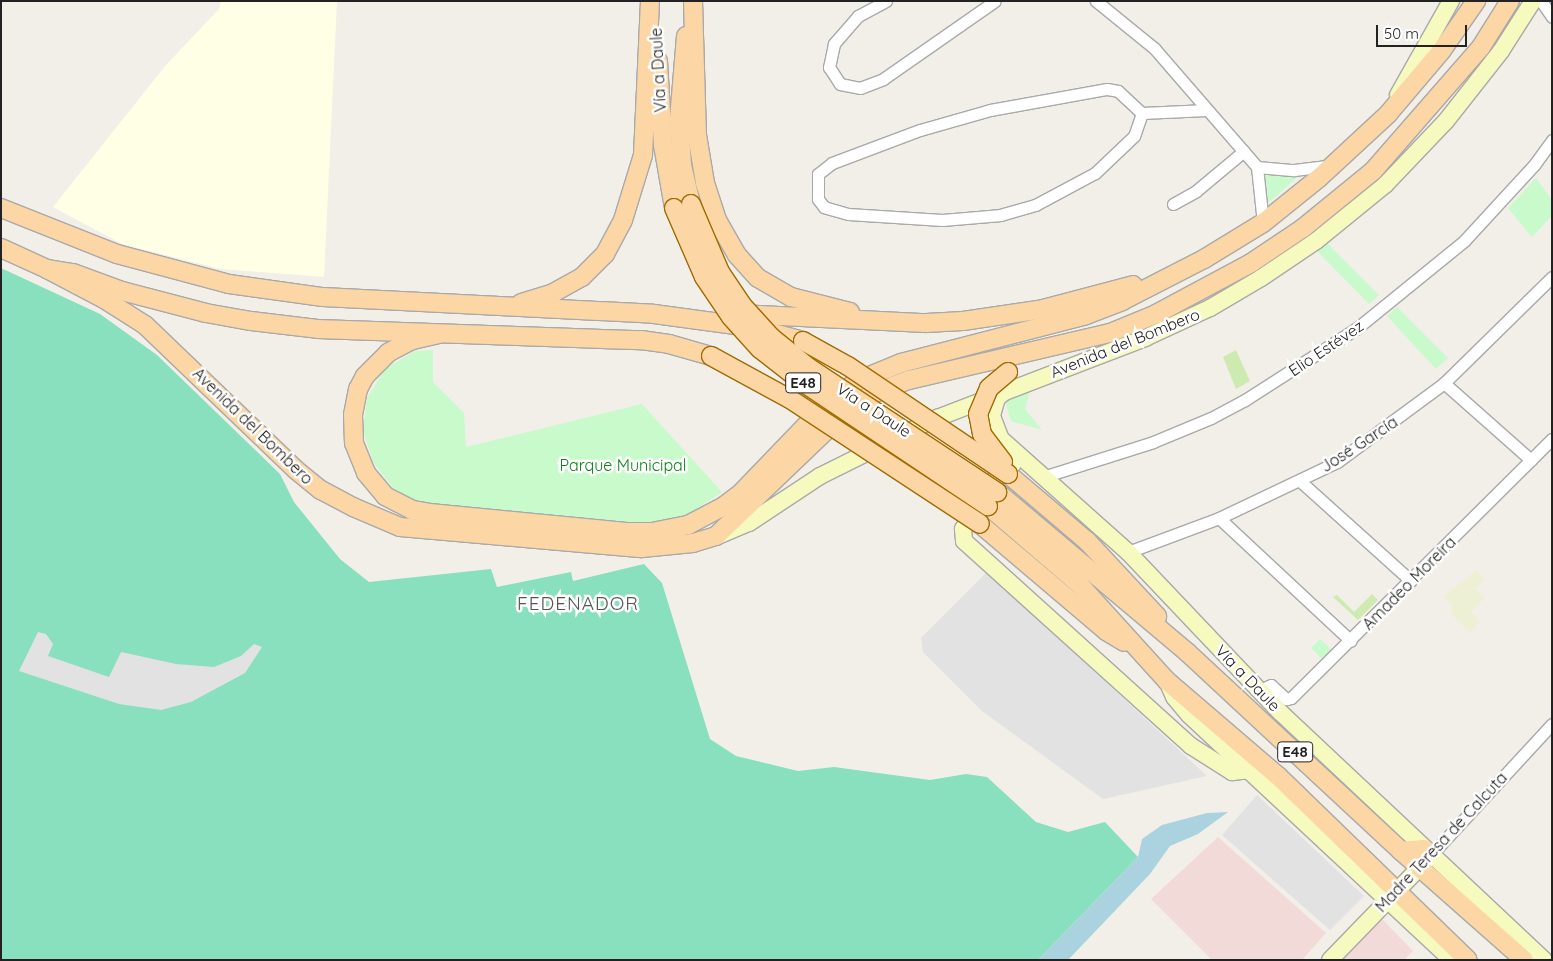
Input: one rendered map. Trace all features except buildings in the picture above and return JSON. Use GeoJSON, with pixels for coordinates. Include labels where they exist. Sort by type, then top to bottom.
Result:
{"type":"FeatureCollection","features":[{"type":"Feature","properties":{"kind":"main road","name":"Vía a Daule"},"geometry":{"type":"LineString","coordinates":[[652,1],[663,145],[682,206],[720,272],[742,304],[771,337],[808,367],[993,498],[1188,652],[1401,851],[1425,857],[1544,960]]}},
{"type":"Feature","properties":{"kind":"main road"},"geometry":{"type":"LineString","coordinates":[[510,306],[553,293],[582,277],[615,239],[632,198],[643,155],[652,1]]}},
{"type":"Feature","properties":{"kind":"main road","name":"Vía a Daule"},"geometry":{"type":"LineString","coordinates":[[682,206],[679,120],[692,1]]}},
{"type":"Feature","properties":{"kind":"main road"},"geometry":{"type":"LineString","coordinates":[[692,1],[699,154],[717,220],[737,255],[758,278],[790,297],[895,322]]}},
{"type":"Feature","properties":{"kind":"main road"},"geometry":{"type":"LineString","coordinates":[[1388,114],[1451,1]]}},
{"type":"Feature","properties":{"kind":"main road"},"geometry":{"type":"LineString","coordinates":[[438,334],[412,340],[388,353],[365,376],[358,389],[353,415],[354,443],[366,473],[385,496],[412,510],[430,513],[652,532],[688,525],[724,506],[764,471],[840,393],[857,381],[901,363],[1086,315],[1122,301],[1181,271],[1263,223],[1335,165],[1388,114],[1442,50],[1476,1]]}},
{"type":"Feature","properties":{"kind":"main road","name":"Avenida del Bombero"},"geometry":{"type":"LineString","coordinates":[[716,536],[844,414],[872,394],[909,380],[1110,333],[1156,314],[1251,263],[1303,228],[1373,171],[1480,47],[1510,1]]}},
{"type":"Feature","properties":{"kind":"main road","name":"Avenida del Bombero"},"geometry":{"type":"LineString","coordinates":[[47,269],[110,302],[144,325],[296,470],[321,490],[400,527],[642,548],[693,543],[749,523],[845,462],[937,418],[1011,379],[1145,338],[1210,308],[1316,241],[1385,185],[1446,121],[1501,50],[1533,1]]}},
{"type":"Feature","properties":{"kind":"main road"},"geometry":{"type":"LineString","coordinates":[[1,208],[116,254],[229,284],[323,297],[654,314],[691,311],[895,322],[944,322],[1006,316],[1109,292],[1181,271]]}},
{"type":"Feature","properties":{"kind":"main road"},"geometry":{"type":"LineString","coordinates":[[1,248],[47,269],[73,273],[122,291],[206,313],[251,321],[318,329],[438,334]]}},
{"type":"Feature","properties":{"kind":"main road","name":"Vía a Daule"},"geometry":{"type":"LineString","coordinates":[[654,314],[750,327],[803,341],[848,366],[1010,473],[1133,588],[1188,652]]}},
{"type":"Feature","properties":{"kind":"main road"},"geometry":{"type":"LineString","coordinates":[[1010,473],[987,444],[978,414],[986,392],[1110,333]]}},
{"type":"Feature","properties":{"kind":"main road","name":"Vía a Daule"},"geometry":{"type":"LineString","coordinates":[[438,334],[641,340],[669,344],[711,356],[790,398],[980,524],[1106,631],[1135,649]]}},
{"type":"Feature","properties":{"kind":"main road","name":"Vía a Daule"},"geometry":{"type":"LineString","coordinates":[[1011,379],[993,406],[993,424],[1001,439],[1046,476],[1128,552],[1524,960]]}},
{"type":"Feature","properties":{"kind":"main road"},"geometry":{"type":"LineString","coordinates":[[1033,465],[1014,463],[999,474],[963,528],[964,541],[1191,746],[1232,772],[1251,770]]}},
{"type":"Feature","properties":{"kind":"main road","name":"Vía a Daule"},"geometry":{"type":"LineString","coordinates":[[993,498],[1079,584],[1135,649],[1167,681],[1278,776],[1393,895],[1452,960]]}},
{"type":"Feature","properties":{"kind":"main road","name":"Vía a Daule"},"geometry":{"type":"LineString","coordinates":[[1167,681],[1181,707],[1468,960]]}},
{"type":"Feature","properties":{"kind":"main road","name":"Madre Teresa de Calcuta"},"geometry":{"type":"LineString","coordinates":[[1330,960],[1393,895],[1425,857]]}},
{"type":"Feature","properties":{"kind":"street"},"geometry":{"type":"LineString","coordinates":[[886,1],[858,16],[834,44],[829,67],[840,84],[860,88],[883,79],[995,1]]}},
{"type":"Feature","properties":{"kind":"street"},"geometry":{"type":"LineString","coordinates":[[1096,1],[1154,48],[1257,167],[1263,223]]}},
{"type":"Feature","properties":{"kind":"street"},"geometry":{"type":"LineString","coordinates":[[1541,1],[1552,18]]}},
{"type":"Feature","properties":{"kind":"street"},"geometry":{"type":"LineString","coordinates":[[1142,113],[1129,144],[1095,173],[1072,188],[1019,210],[976,219],[942,220],[848,214],[824,206],[818,199],[818,174],[832,163],[920,130],[990,110],[1107,89],[1118,91],[1142,113],[1208,110]]}},
{"type":"Feature","properties":{"kind":"street","name":"Elio Estévez"},"geometry":{"type":"LineString","coordinates":[[1046,476],[1115,455],[1197,424],[1245,400],[1358,328],[1464,241],[1534,165],[1552,140]]}},
{"type":"Feature","properties":{"kind":"street"},"geometry":{"type":"LineString","coordinates":[[1174,204],[1196,191],[1244,151]]}},
{"type":"Feature","properties":{"kind":"street"},"geometry":{"type":"LineString","coordinates":[[1257,167],[1294,170],[1335,165]]}},
{"type":"Feature","properties":{"kind":"street","name":"José García"},"geometry":{"type":"LineString","coordinates":[[1128,552],[1219,518],[1300,481],[1365,443],[1444,383],[1552,277]]}},
{"type":"Feature","properties":{"kind":"street"},"geometry":{"type":"LineString","coordinates":[[1444,383],[1531,460]]}},
{"type":"Feature","properties":{"kind":"street","name":"Amadeo Moreira"},"geometry":{"type":"LineString","coordinates":[[1260,690],[1271,685],[1286,699],[1291,698],[1351,641],[1552,439]]}},
{"type":"Feature","properties":{"kind":"street"},"geometry":{"type":"LineString","coordinates":[[1300,481],[1411,581]]}},
{"type":"Feature","properties":{"kind":"street"},"geometry":{"type":"LineString","coordinates":[[1219,518],[1351,641]]}},
{"type":"Feature","properties":{"kind":"street","name":"Madre Teresa de Calcuta"},"geometry":{"type":"LineString","coordinates":[[1425,857],[1552,724]]}},
{"type":"Feature","properties":{"kind":"street"},"geometry":{"type":"LineString","coordinates":[[1549,960],[1552,956]]}},
{"type":"Feature","properties":{"kind":"shaded area"},"geometry":{"type":"Polygon","coordinates":[[[221,1],[337,1],[324,277],[221,269],[122,244],[53,207],[166,65],[219,9],[221,1]]]}},
{"type":"Feature","properties":{"kind":"shaded area"},"geometry":{"type":"Polygon","coordinates":[[[1476,570],[1485,579],[1476,589],[1485,598],[1471,612],[1480,622],[1470,633],[1450,613],[1453,607],[1443,597],[1476,570]]]}},
{"type":"Feature","properties":{"kind":"shaded area"},"geometry":{"type":"Polygon","coordinates":[[[987,572],[1207,776],[1103,799],[982,711],[923,652],[921,638],[987,572]]]}},
{"type":"Feature","properties":{"kind":"shaded area"},"geometry":{"type":"Polygon","coordinates":[[[38,632],[46,634],[53,644],[48,656],[109,677],[121,652],[176,664],[214,667],[241,656],[254,644],[262,647],[245,673],[191,702],[161,710],[119,704],[19,671],[38,632]]]}},
{"type":"Feature","properties":{"kind":"shaded area"},"geometry":{"type":"Polygon","coordinates":[[[1257,795],[1364,896],[1330,930],[1222,835],[1257,795]]]}},
{"type":"Feature","properties":{"kind":"shaded area"},"geometry":{"type":"Polygon","coordinates":[[[1218,837],[1326,933],[1302,960],[1212,960],[1151,899],[1218,837]]]}},
{"type":"Feature","properties":{"kind":"shaded area"},"geometry":{"type":"Polygon","coordinates":[[[1382,919],[1413,951],[1404,960],[1341,960],[1382,919]]]}},
{"type":"Feature","properties":{"kind":"green space"},"geometry":{"type":"Polygon","coordinates":[[[1259,164],[1311,165],[1257,213],[1259,164]]]}},
{"type":"Feature","properties":{"kind":"green space"},"geometry":{"type":"Polygon","coordinates":[[[1536,178],[1552,200],[1552,216],[1532,237],[1508,208],[1536,178]]]}},
{"type":"Feature","properties":{"kind":"green space"},"geometry":{"type":"Polygon","coordinates":[[[1326,242],[1379,295],[1369,304],[1317,251],[1326,242]]]}},
{"type":"Feature","properties":{"kind":"green space"},"geometry":{"type":"Polygon","coordinates":[[[1,268],[100,314],[157,355],[280,474],[294,502],[340,559],[369,582],[491,569],[497,587],[571,572],[573,581],[644,564],[662,583],[710,739],[736,756],[798,771],[834,767],[930,780],[966,774],[987,777],[1036,822],[1068,832],[1105,822],[1138,857],[1038,960],[1,960],[1,268]]]}},
{"type":"Feature","properties":{"kind":"green space"},"geometry":{"type":"Polygon","coordinates":[[[1397,307],[1448,358],[1436,369],[1387,316],[1397,307]]]}},
{"type":"Feature","properties":{"kind":"green space","name":"Parque Municipal"},"geometry":{"type":"Polygon","coordinates":[[[433,350],[433,382],[464,413],[466,447],[642,404],[722,492],[685,517],[643,523],[417,503],[394,489],[373,462],[363,430],[367,398],[385,369],[415,351],[433,350]]]}},
{"type":"Feature","properties":{"kind":"green space"},"geometry":{"type":"Polygon","coordinates":[[[1236,350],[1250,381],[1236,389],[1223,357],[1236,350]]]}},
{"type":"Feature","properties":{"kind":"green space"},"geometry":{"type":"Polygon","coordinates":[[[1008,391],[1030,391],[1025,409],[1042,430],[1011,421],[1006,405],[1008,391]]]}},
{"type":"Feature","properties":{"kind":"green space"},"geometry":{"type":"Polygon","coordinates":[[[1372,594],[1378,600],[1358,620],[1333,597],[1337,595],[1354,612],[1372,594]]]}},
{"type":"Feature","properties":{"kind":"green space"},"geometry":{"type":"Polygon","coordinates":[[[1320,639],[1332,650],[1323,660],[1311,648],[1320,639]]]}},
{"type":"Feature","properties":{"kind":"water"},"geometry":{"type":"Polygon","coordinates":[[[1228,812],[1198,834],[1170,846],[1150,874],[1068,960],[1038,960],[1138,857],[1142,839],[1162,825],[1207,813],[1228,812]]]}},
{"type":"Feature","properties":{"kind":"district","name":"FEDENADOR"},"geometry":{"type":"Point","coordinates":[578,604]}}]}
